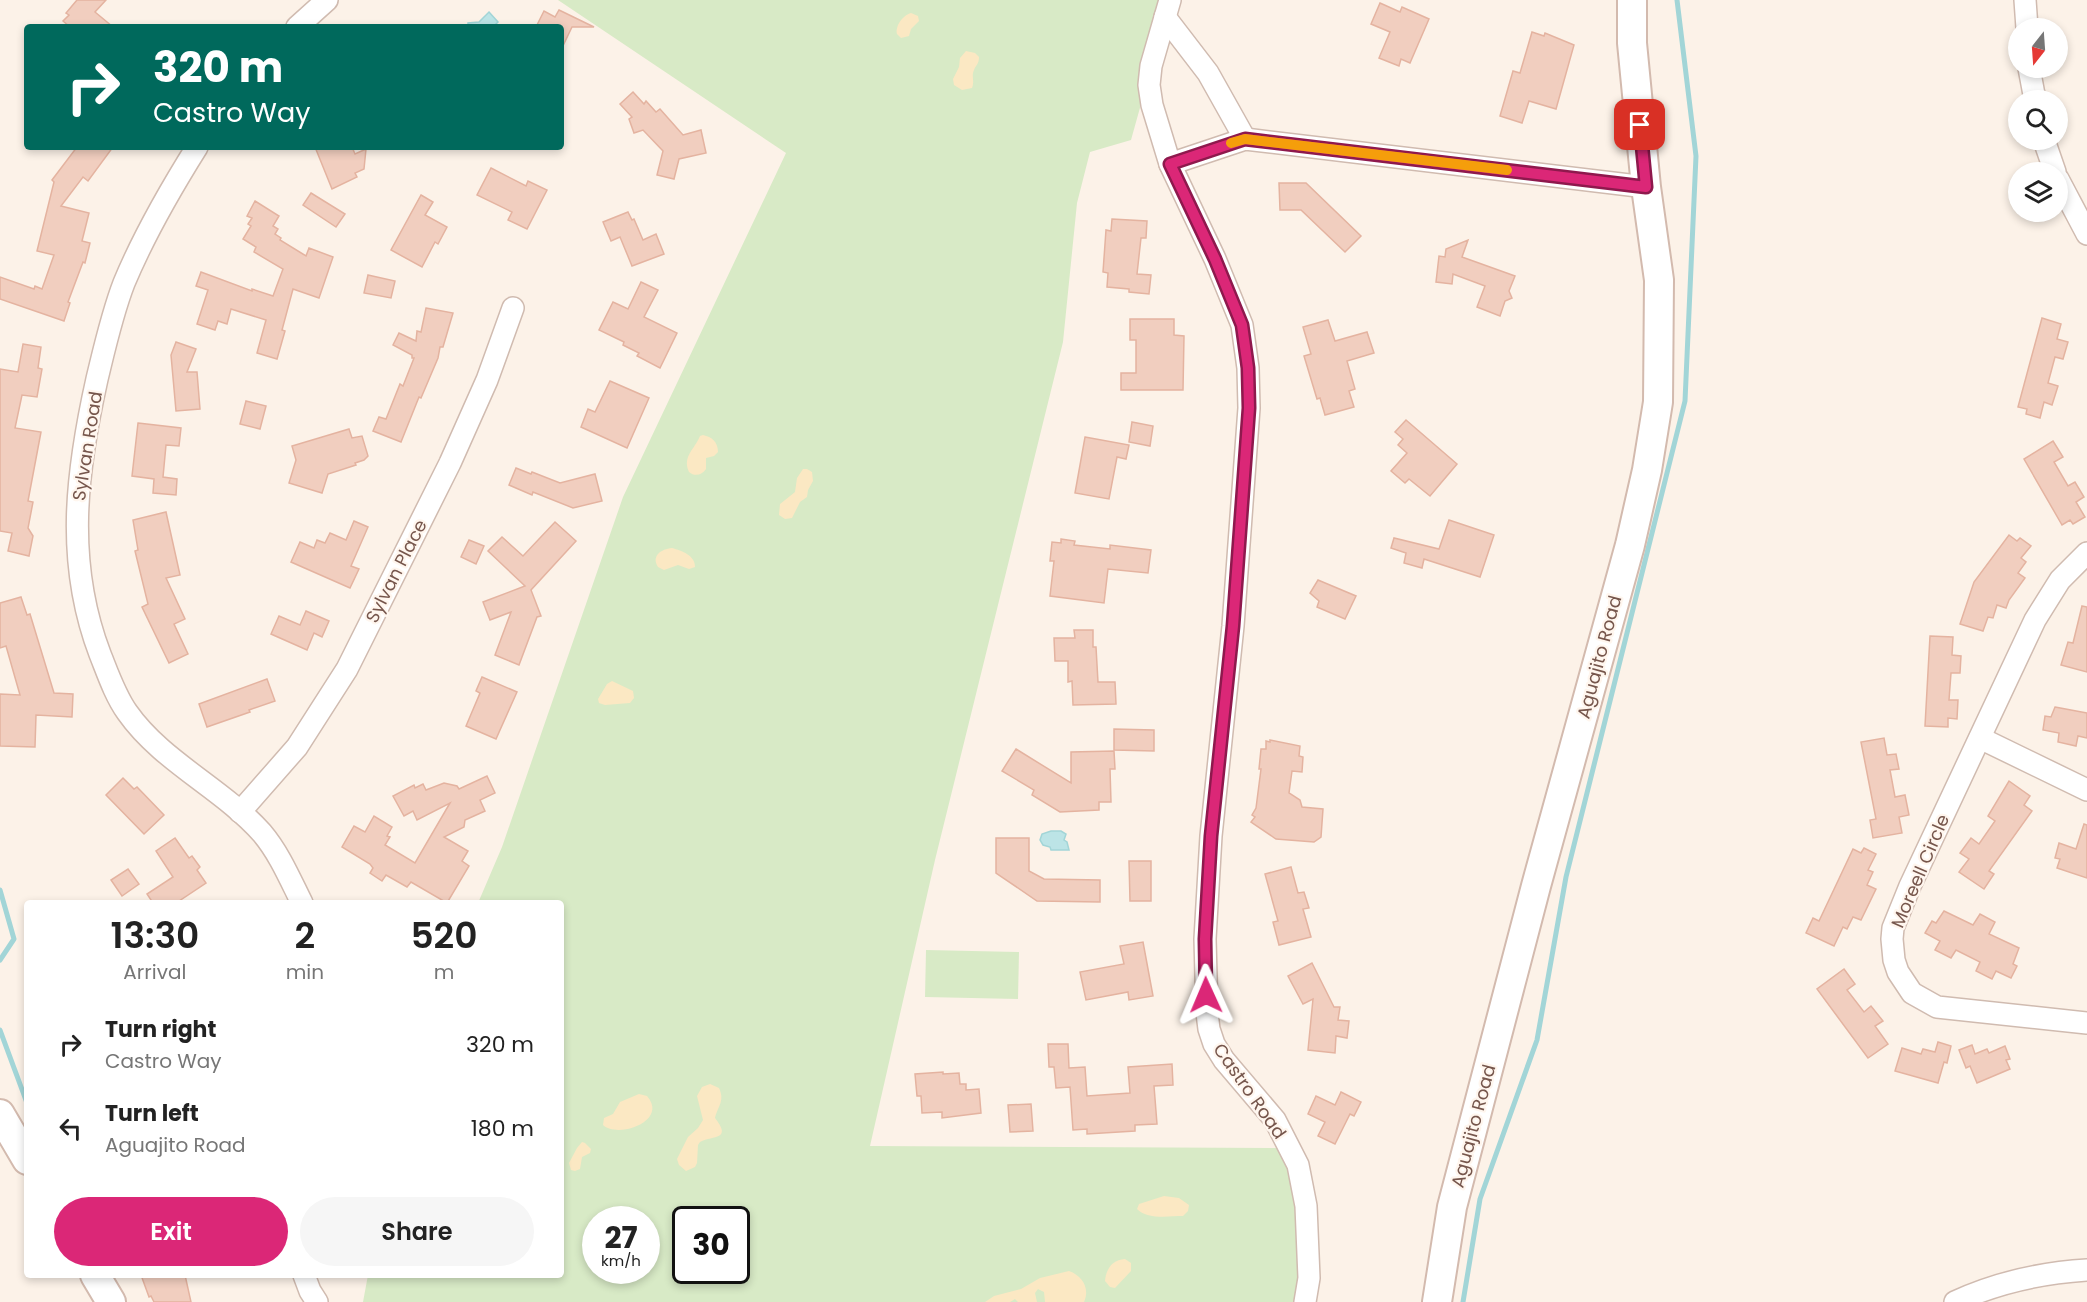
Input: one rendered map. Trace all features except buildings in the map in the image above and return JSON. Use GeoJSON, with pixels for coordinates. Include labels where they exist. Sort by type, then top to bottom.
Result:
{"type":"FeatureCollection","features":[{"type":"Feature","properties":{"kind":"street"},"geometry":{"type":"LineString","coordinates":[[300,24],[327,0]]}},
{"type":"Feature","properties":{"kind":"street","name":"Aguajito Road"},"geometry":{"type":"LineString","coordinates":[[1437,1302],[1452,1207],[1536,885],[1630,545],[1647,470],[1658,402],[1659,280],[1646,187],[1632,44],[1632,0]]}},
{"type":"Feature","properties":{"kind":"street"},"geometry":{"type":"LineString","coordinates":[[2025,0],[2026,18]]}},
{"type":"Feature","properties":{"kind":"street"},"geometry":{"type":"LineString","coordinates":[[1167,9],[1208,73],[1245,139]]}},
{"type":"Feature","properties":{"kind":"street","name":"Castro Road"},"geometry":{"type":"LineString","coordinates":[[1167,9],[1151,66],[1149,85],[1152,105],[1170,164],[1215,259],[1242,325],[1248,368],[1249,408],[1233,626],[1211,836],[1205,939],[1207,1013],[1214,1044],[1224,1060],[1275,1120],[1298,1165],[1306,1206],[1309,1278],[1305,1302]]}},
{"type":"Feature","properties":{"kind":"street"},"geometry":{"type":"LineString","coordinates":[[1170,164],[1245,139],[1646,187]]}},
{"type":"Feature","properties":{"kind":"street","name":"Sylvan Road"},"geometry":{"type":"LineString","coordinates":[[195,150],[148,233],[124,283],[110,327],[94,394],[77,488],[79,569],[84,603],[93,636],[109,678],[127,712],[156,744],[240,812],[261,832],[273,848],[300,900]]}},
{"type":"Feature","properties":{"kind":"street"},"geometry":{"type":"LineString","coordinates":[[2068,198],[2087,234]]}},
{"type":"Feature","properties":{"kind":"street","name":"Sylvan Place"},"geometry":{"type":"LineString","coordinates":[[240,812],[297,747],[347,669],[450,464],[487,380],[513,308]]}},
{"type":"Feature","properties":{"kind":"street","name":"Moreell Circle"},"geometry":{"type":"LineString","coordinates":[[2087,553],[2060,580],[2035,620],[1896,919],[1892,939],[1898,972],[1912,993],[1937,1007],[2087,1023]]}},
{"type":"Feature","properties":{"kind":"street"},"geometry":{"type":"LineString","coordinates":[[1980,738],[2087,790]]}},
{"type":"Feature","properties":{"kind":"street"},"geometry":{"type":"LineString","coordinates":[[0,1114],[24,1155]]}},
{"type":"Feature","properties":{"kind":"street"},"geometry":{"type":"LineString","coordinates":[[1955,1302],[1984,1289],[2019,1279],[2087,1270]]}},
{"type":"Feature","properties":{"kind":"street"},"geometry":{"type":"LineString","coordinates":[[97,1278],[111,1302]]}},
{"type":"Feature","properties":{"kind":"street"},"geometry":{"type":"LineString","coordinates":[[305,1278],[310,1292],[317,1302]]}},
{"type":"Feature","properties":{"kind":"green space"},"geometry":{"type":"Polygon","coordinates":[[[558,0],[1170,0],[1131,140],[1090,152],[1077,203],[1063,342],[935,860],[870,1146],[1289,1148],[1298,1165],[1305,1302],[363,1302],[367,1278],[564,1278],[564,900],[479,900],[502,847],[623,497],[786,153],[558,0]]]}},
{"type":"Feature","properties":{"kind":"green space"},"geometry":{"type":"Polygon","coordinates":[[[926,950],[1019,952],[1018,999],[925,997],[926,950]]]}},
{"type":"Feature","properties":{"kind":"sand"},"geometry":{"type":"Polygon","coordinates":[[[911,13],[918,16],[919,21],[911,29],[909,36],[901,38],[897,34],[898,24],[911,13]]]}},
{"type":"Feature","properties":{"kind":"sand"},"geometry":{"type":"Polygon","coordinates":[[[966,51],[975,53],[979,59],[973,72],[972,88],[962,90],[954,85],[953,79],[959,67],[960,58],[966,51]]]}},
{"type":"Feature","properties":{"kind":"sand"},"geometry":{"type":"Polygon","coordinates":[[[700,436],[714,440],[718,452],[706,458],[706,469],[698,475],[689,472],[687,461],[700,436]]]}},
{"type":"Feature","properties":{"kind":"sand"},"geometry":{"type":"Polygon","coordinates":[[[803,469],[812,472],[813,481],[807,497],[800,502],[792,518],[785,519],[779,515],[780,504],[795,492],[797,478],[803,469]]]}},
{"type":"Feature","properties":{"kind":"sand"},"geometry":{"type":"Polygon","coordinates":[[[672,548],[684,552],[693,559],[695,567],[689,569],[678,565],[664,570],[658,567],[656,556],[672,548]]]}},
{"type":"Feature","properties":{"kind":"sand"},"geometry":{"type":"Polygon","coordinates":[[[612,681],[633,691],[634,698],[630,703],[605,705],[599,703],[598,699],[607,684],[612,681]]]}},
{"type":"Feature","properties":{"kind":"sand"},"geometry":{"type":"Polygon","coordinates":[[[710,1084],[719,1088],[721,1093],[715,1118],[722,1130],[719,1136],[700,1142],[697,1163],[695,1167],[686,1171],[679,1165],[677,1159],[688,1137],[703,1120],[697,1096],[702,1087],[710,1084]]]}},
{"type":"Feature","properties":{"kind":"sand"},"geometry":{"type":"Polygon","coordinates":[[[639,1094],[647,1096],[652,1105],[652,1113],[647,1120],[629,1129],[610,1129],[603,1125],[604,1118],[613,1114],[620,1102],[639,1094]]]}},
{"type":"Feature","properties":{"kind":"sand"},"geometry":{"type":"Polygon","coordinates":[[[582,1142],[591,1149],[590,1153],[582,1157],[580,1169],[571,1170],[569,1163],[582,1142]]]}},
{"type":"Feature","properties":{"kind":"sand"},"geometry":{"type":"Polygon","coordinates":[[[1164,1196],[1179,1198],[1189,1205],[1188,1211],[1183,1216],[1159,1217],[1147,1215],[1137,1209],[1139,1204],[1164,1196]]]}},
{"type":"Feature","properties":{"kind":"sand"},"geometry":{"type":"Polygon","coordinates":[[[1125,1259],[1131,1263],[1131,1271],[1115,1288],[1110,1287],[1105,1281],[1108,1269],[1113,1263],[1125,1259]]]}},
{"type":"Feature","properties":{"kind":"sand"},"geometry":{"type":"Polygon","coordinates":[[[1069,1271],[1078,1276],[1086,1288],[1084,1302],[1045,1302],[1044,1292],[1038,1289],[1035,1293],[1037,1302],[1018,1302],[1015,1299],[1010,1302],[985,1302],[994,1296],[1021,1289],[1040,1278],[1069,1271]]]}},
{"type":"Feature","properties":{"kind":"water"},"geometry":{"type":"Polygon","coordinates":[[[489,12],[498,22],[496,24],[468,24],[479,22],[489,12]]]}},
{"type":"Feature","properties":{"kind":"water"},"geometry":{"type":"Polygon","coordinates":[[[1061,831],[1066,834],[1064,840],[1069,850],[1051,850],[1050,847],[1043,845],[1040,840],[1042,834],[1061,831]]]}},
{"type":"Feature","properties":{"kind":"waterway"},"geometry":{"type":"LineString","coordinates":[[1463,1302],[1480,1199],[1537,1040],[1566,877],[1685,401],[1696,156],[1677,0]]}},
{"type":"Feature","properties":{"kind":"waterway"},"geometry":{"type":"LineString","coordinates":[[0,890],[14,939],[0,960]]}},
{"type":"Feature","properties":{"kind":"waterway"},"geometry":{"type":"LineString","coordinates":[[0,1030],[24,1095]]}},
{"type":"Feature","properties":{"kind":"slow traffic"},"geometry":{"type":"LineString","coordinates":[[1231,143],[1245,139],[1507,170]]}},
{"type":"Feature","properties":{"kind":"route"},"geometry":{"type":"LineString","coordinates":[[1206,995],[1205,939],[1211,836],[1233,626],[1249,408],[1248,368],[1242,325],[1215,259],[1170,164],[1245,139],[1646,187],[1640,125]]}}]}
